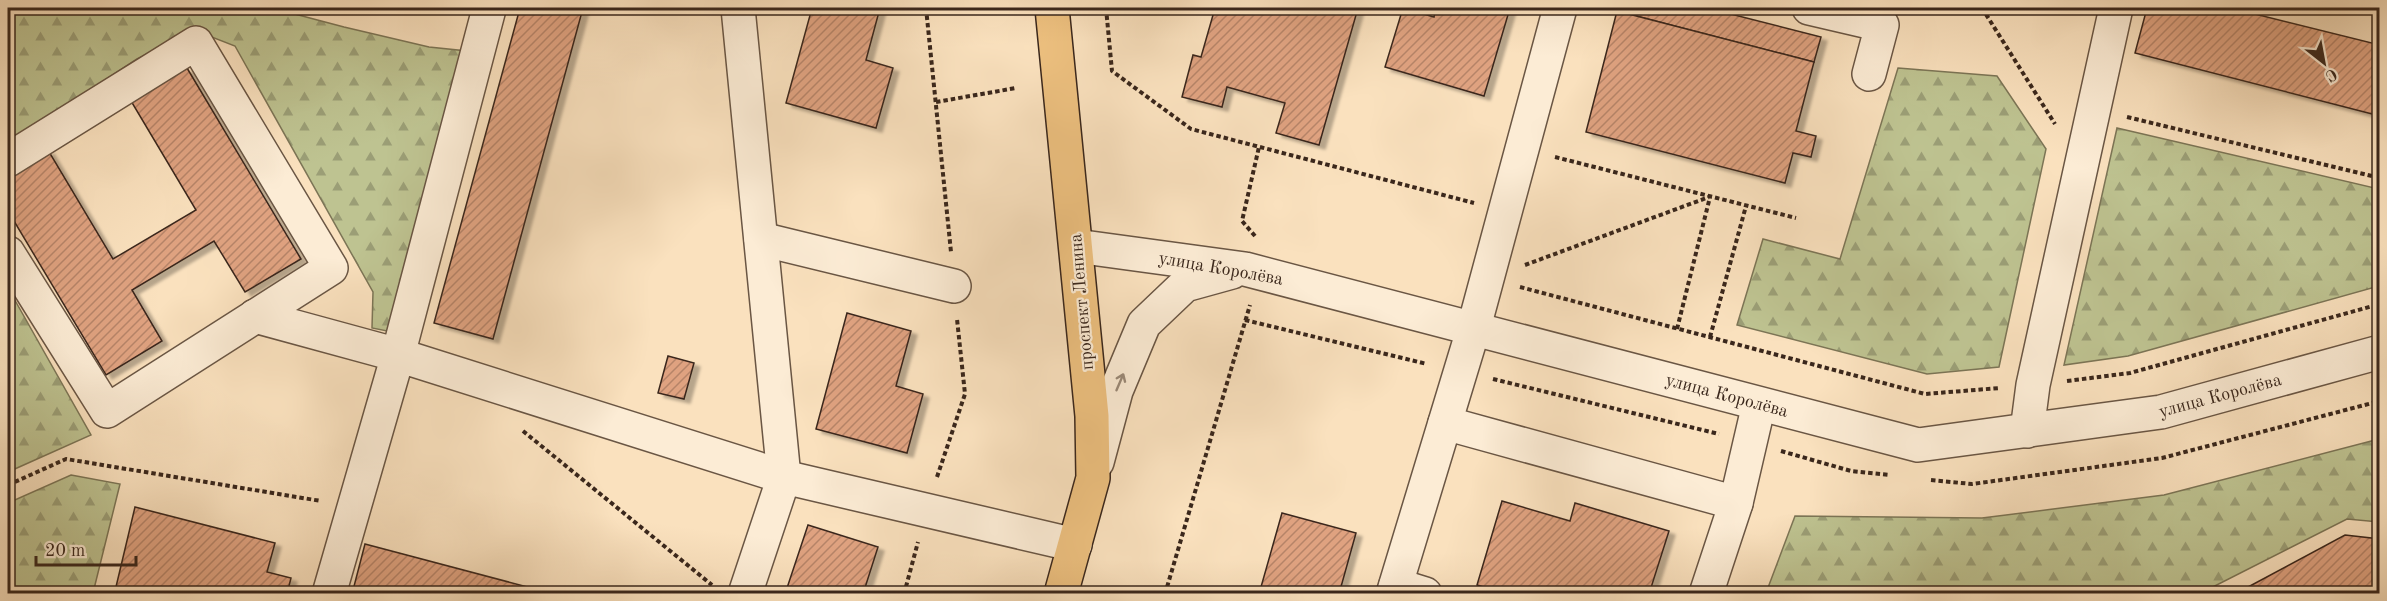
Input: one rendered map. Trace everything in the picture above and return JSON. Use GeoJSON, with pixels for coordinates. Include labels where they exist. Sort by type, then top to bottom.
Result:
{"type":"FeatureCollection","features":[{"type":"Feature","properties":{"kind":"main road","name":"проспект Ленина"},"geometry":{"type":"LineString","coordinates":[[1052,8],[1092,416],[1093,478],[1061,594]]}},
{"type":"Feature","properties":{"kind":"street"},"geometry":{"type":"LineString","coordinates":[[329,594],[398,355],[489,9],[485,8]]}},
{"type":"Feature","properties":{"kind":"street"},"geometry":{"type":"LineString","coordinates":[[738,8],[784,477],[745,594]]}},
{"type":"Feature","properties":{"kind":"street"},"geometry":{"type":"LineString","coordinates":[[1405,591],[1445,423],[1474,327],[1560,8]]}},
{"type":"Feature","properties":{"kind":"street"},"geometry":{"type":"LineString","coordinates":[[1809,8],[1882,25],[1869,74]]}},
{"type":"Feature","properties":{"kind":"street"},"geometry":{"type":"LineString","coordinates":[[2027,430],[2034,386],[2116,8]]}},
{"type":"Feature","properties":{"kind":"street"},"geometry":{"type":"LineString","coordinates":[[8,160],[196,43],[331,268],[107,411],[8,253]]}},
{"type":"Feature","properties":{"kind":"street"},"geometry":{"type":"LineString","coordinates":[[761,239],[954,286]]}},
{"type":"Feature","properties":{"kind":"street","name":"улица Королёва"},"geometry":{"type":"LineString","coordinates":[[1076,246],[1252,270],[1918,445],[2161,412],[2379,352]]}},
{"type":"Feature","properties":{"kind":"street"},"geometry":{"type":"LineString","coordinates":[[1093,478],[1116,391],[1144,324],[1185,285],[1252,270]]}},
{"type":"Feature","properties":{"kind":"street"},"geometry":{"type":"LineString","coordinates":[[255,316],[398,355],[784,477],[1075,545]]}},
{"type":"Feature","properties":{"kind":"street"},"geometry":{"type":"LineString","coordinates":[[1706,594],[1736,503],[1759,404]]}},
{"type":"Feature","properties":{"kind":"street"},"geometry":{"type":"LineString","coordinates":[[1445,423],[1736,503]]}},
{"type":"Feature","properties":{"kind":"path"},"geometry":{"type":"LineString","coordinates":[[1106,8],[1112,70],[1191,129],[1504,210]]}},
{"type":"Feature","properties":{"kind":"path"},"geometry":{"type":"LineString","coordinates":[[1982,8],[2082,167]]}},
{"type":"Feature","properties":{"kind":"path"},"geometry":{"type":"LineString","coordinates":[[936,102],[1016,88]]}},
{"type":"Feature","properties":{"kind":"path"},"geometry":{"type":"LineString","coordinates":[[2095,109],[2379,178]]}},
{"type":"Feature","properties":{"kind":"path"},"geometry":{"type":"LineString","coordinates":[[1165,594],[1252,270],[1263,246],[1242,221],[1259,147]]}},
{"type":"Feature","properties":{"kind":"path"},"geometry":{"type":"LineString","coordinates":[[1522,149],[1796,218]]}},
{"type":"Feature","properties":{"kind":"path"},"geometry":{"type":"LineString","coordinates":[[1487,279],[1710,197]]}},
{"type":"Feature","properties":{"kind":"path"},"geometry":{"type":"LineString","coordinates":[[1677,329],[1710,197]]}},
{"type":"Feature","properties":{"kind":"path"},"geometry":{"type":"LineString","coordinates":[[1710,338],[1746,206]]}},
{"type":"Feature","properties":{"kind":"path"},"geometry":{"type":"LineString","coordinates":[[1487,279],[1925,394],[2034,386],[2130,373],[2379,304]]}},
{"type":"Feature","properties":{"kind":"path"},"geometry":{"type":"LineString","coordinates":[[522,430],[713,586]]}},
{"type":"Feature","properties":{"kind":"path"},"geometry":{"type":"LineString","coordinates":[[8,486],[66,459],[354,506]]}},
{"type":"Feature","properties":{"kind":"green space"},"geometry":{"type":"Polygon","coordinates":[[[8,8],[272,8],[429,47],[467,51],[392,332],[372,328],[373,292],[235,46],[194,30],[137,59],[8,144],[8,8]]]}},
{"type":"Feature","properties":{"kind":"green space"},"geometry":{"type":"Polygon","coordinates":[[[1898,68],[1997,76],[2046,149],[1999,367],[1927,374],[1737,325],[1763,239],[1840,259],[1898,68]]]}},
{"type":"Feature","properties":{"kind":"green space"},"geometry":{"type":"Polygon","coordinates":[[[2117,128],[2379,189],[2379,286],[2128,356],[2064,365],[2117,128]]]}},
{"type":"Feature","properties":{"kind":"green space"},"geometry":{"type":"Polygon","coordinates":[[[8,288],[91,435],[8,472],[8,288]]]}},
{"type":"Feature","properties":{"kind":"green space"},"geometry":{"type":"Polygon","coordinates":[[[2379,439],[2379,522],[2347,519],[2201,593],[1766,593],[1795,516],[1982,518],[2164,495],[2379,439]]]}},
{"type":"Feature","properties":{"kind":"green space"},"geometry":{"type":"Polygon","coordinates":[[[71,475],[120,484],[93,593],[8,593],[8,503],[71,475]]]}},
{"type":"Feature","properties":{"kind":"building"},"geometry":{"type":"Polygon","coordinates":[[[520,8],[583,8],[493,339],[434,323],[520,8]]]}},
{"type":"Feature","properties":{"kind":"building"},"geometry":{"type":"Polygon","coordinates":[[[812,8],[880,8],[866,60],[893,68],[876,128],[786,103],[812,8]]]}},
{"type":"Feature","properties":{"kind":"building"},"geometry":{"type":"Polygon","coordinates":[[[1215,8],[1358,8],[1319,145],[1276,133],[1285,103],[1227,87],[1222,107],[1182,97],[1193,55],[1201,57],[1215,8]]]}},
{"type":"Feature","properties":{"kind":"building"},"geometry":{"type":"Polygon","coordinates":[[[1403,8],[1434,17],[1436,8],[1510,8],[1484,96],[1385,67],[1403,8]]]}},
{"type":"Feature","properties":{"kind":"building"},"geometry":{"type":"Polygon","coordinates":[[[1618,8],[1707,8],[1821,37],[1814,62],[1617,11],[1618,8]]]}},
{"type":"Feature","properties":{"kind":"building"},"geometry":{"type":"Polygon","coordinates":[[[2147,8],[2231,8],[2380,45],[2380,116],[2135,53],[2147,8]]]}},
{"type":"Feature","properties":{"kind":"building"},"geometry":{"type":"Polygon","coordinates":[[[1617,11],[1814,62],[1796,131],[1816,136],[1811,157],[1793,153],[1785,183],[1586,132],[1617,11]]]}},
{"type":"Feature","properties":{"kind":"building"},"geometry":{"type":"Polygon","coordinates":[[[187,68],[301,259],[245,292],[214,241],[132,290],[162,341],[106,375],[8,211],[8,175],[48,150],[113,259],[196,210],[131,101],[187,68]]]}},
{"type":"Feature","properties":{"kind":"building"},"geometry":{"type":"Polygon","coordinates":[[[847,313],[911,331],[896,386],[923,394],[907,453],[816,429],[847,313]]]}},
{"type":"Feature","properties":{"kind":"building"},"geometry":{"type":"Polygon","coordinates":[[[668,356],[694,363],[684,399],[658,393],[668,356]]]}},
{"type":"Feature","properties":{"kind":"building"},"geometry":{"type":"Polygon","coordinates":[[[1502,501],[1570,521],[1575,503],[1669,531],[1649,594],[1508,594],[1477,585],[1502,501]]]}},
{"type":"Feature","properties":{"kind":"building"},"geometry":{"type":"Polygon","coordinates":[[[135,507],[275,543],[267,572],[291,578],[287,594],[127,594],[115,591],[135,507]]]}},
{"type":"Feature","properties":{"kind":"building"},"geometry":{"type":"Polygon","coordinates":[[[1282,513],[1356,533],[1339,594],[1259,594],[1282,513]]]}},
{"type":"Feature","properties":{"kind":"building"},"geometry":{"type":"Polygon","coordinates":[[[808,525],[878,547],[863,594],[785,594],[808,525]]]}},
{"type":"Feature","properties":{"kind":"building"},"geometry":{"type":"Polygon","coordinates":[[[2345,535],[2380,539],[2380,594],[2235,594],[2345,535]]]}},
{"type":"Feature","properties":{"kind":"building"},"geometry":{"type":"Polygon","coordinates":[[[365,544],[554,594],[352,594],[365,544]]]}}]}
